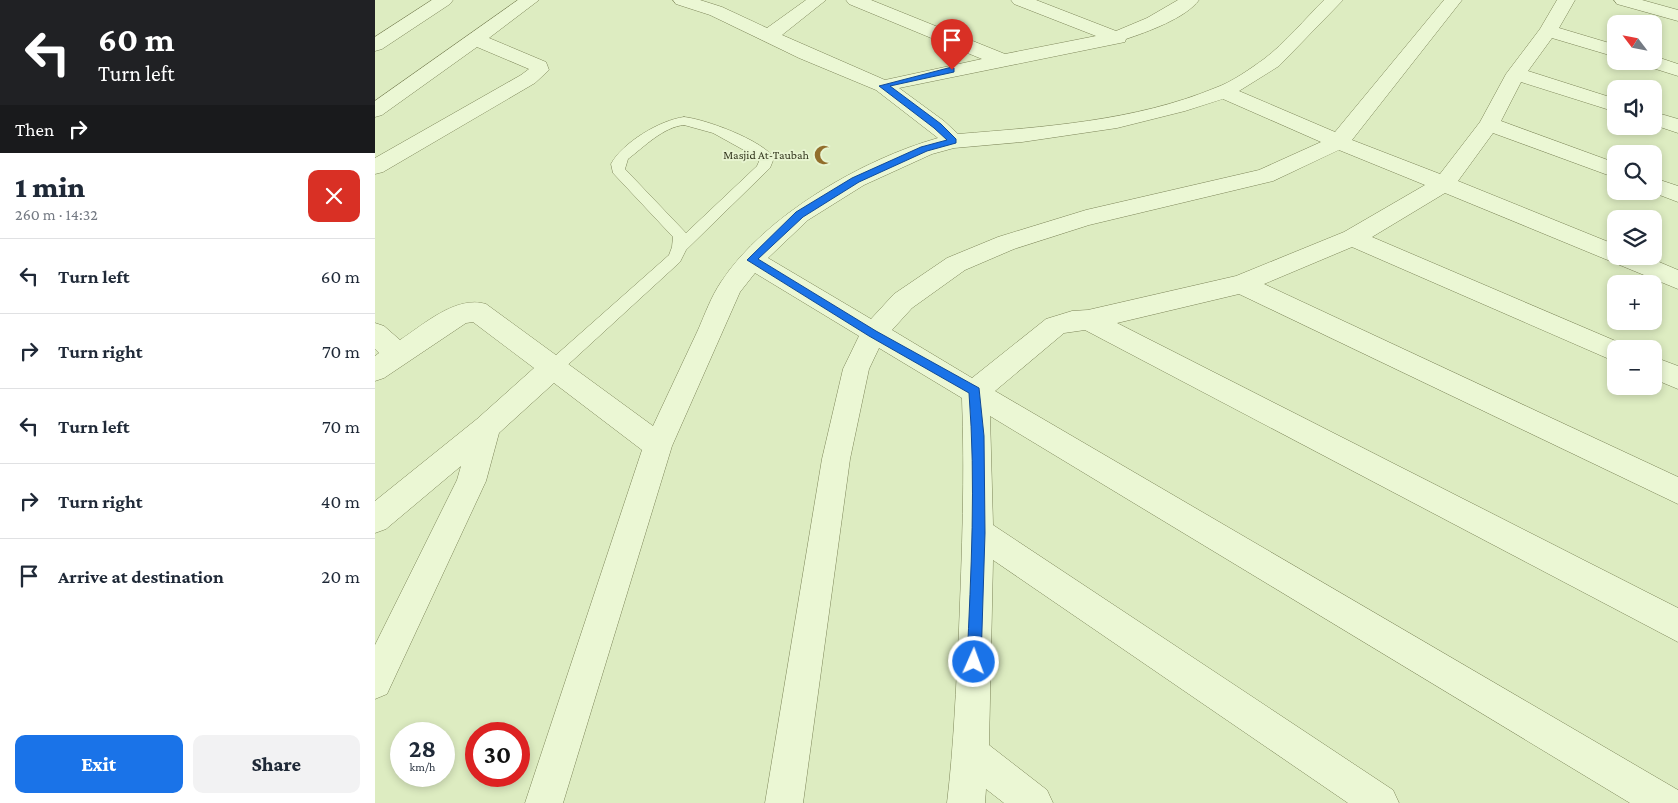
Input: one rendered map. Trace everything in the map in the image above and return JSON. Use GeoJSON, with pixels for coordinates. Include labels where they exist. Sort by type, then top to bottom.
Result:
{"type":"FeatureCollection","features":[{"type":"Feature","properties":{"kind":"street"},"geometry":{"type":"LineString","coordinates":[[375,45],[444,0]]}},
{"type":"Feature","properties":{"kind":"street"},"geometry":{"type":"LineString","coordinates":[[375,111],[530,0]]}},
{"type":"Feature","properties":{"kind":"street"},"geometry":{"type":"LineString","coordinates":[[682,0],[723,6],[769,36],[806,54],[883,86],[937,126],[953,141]]}},
{"type":"Feature","properties":{"kind":"street"},"geometry":{"type":"LineString","coordinates":[[769,36],[817,0]]}},
{"type":"Feature","properties":{"kind":"street"},"geometry":{"type":"LineString","coordinates":[[855,0],[1004,61]]}},
{"type":"Feature","properties":{"kind":"street"},"geometry":{"type":"LineString","coordinates":[[1020,0],[1118,38]]}},
{"type":"Feature","properties":{"kind":"street"},"geometry":{"type":"LineString","coordinates":[[544,803],[658,446],[730,288],[752,260],[800,214],[856,180],[924,149],[953,141],[1021,135],[1117,122],[1225,92],[1271,62],[1334,0]]}},
{"type":"Feature","properties":{"kind":"street"},"geometry":{"type":"LineString","coordinates":[[783,803],[836,459],[856,369],[873,334],[903,301],[956,264],[1006,243],[1086,218],[1265,176],[1339,142],[1453,0]]}},
{"type":"Feature","properties":{"kind":"street"},"geometry":{"type":"LineString","coordinates":[[975,391],[1055,326],[1241,284],[1352,238],[1444,184],[1489,124],[1516,74],[1549,31],[1566,0]]}},
{"type":"Feature","properties":{"kind":"street"},"geometry":{"type":"LineString","coordinates":[[1623,0],[1678,16]]}},
{"type":"Feature","properties":{"kind":"street"},"geometry":{"type":"LineString","coordinates":[[883,86],[952,70],[1118,38],[1157,22],[1180,2]]}},
{"type":"Feature","properties":{"kind":"street"},"geometry":{"type":"LineString","coordinates":[[1549,31],[1607,48]]}},
{"type":"Feature","properties":{"kind":"street"},"geometry":{"type":"LineString","coordinates":[[375,167],[528,79],[539,70],[539,66],[475,39]]}},
{"type":"Feature","properties":{"kind":"street"},"geometry":{"type":"LineString","coordinates":[[1663,65],[1678,70]]}},
{"type":"Feature","properties":{"kind":"street"},"geometry":{"type":"LineString","coordinates":[[1516,74],[1607,103]]}},
{"type":"Feature","properties":{"kind":"street"},"geometry":{"type":"LineString","coordinates":[[1225,92],[1339,142],[1607,250]]}},
{"type":"Feature","properties":{"kind":"street"},"geometry":{"type":"LineString","coordinates":[[1662,121],[1678,126]]}},
{"type":"Feature","properties":{"kind":"street"},"geometry":{"type":"LineString","coordinates":[[1489,124],[1607,168]]}},
{"type":"Feature","properties":{"kind":"street"},"geometry":{"type":"LineString","coordinates":[[1662,188],[1678,194]]}},
{"type":"Feature","properties":{"kind":"street"},"geometry":{"type":"LineString","coordinates":[[1352,238],[1607,348]]}},
{"type":"Feature","properties":{"kind":"street"},"geometry":{"type":"LineString","coordinates":[[752,260],[873,334],[975,391],[1665,803]]}},
{"type":"Feature","properties":{"kind":"street"},"geometry":{"type":"LineString","coordinates":[[1642,265],[1678,280]]}},
{"type":"Feature","properties":{"kind":"street"},"geometry":{"type":"LineString","coordinates":[[1241,284],[1678,491]]}},
{"type":"Feature","properties":{"kind":"street"},"geometry":{"type":"LineString","coordinates":[[375,370],[459,315],[477,311],[658,446]]}},
{"type":"Feature","properties":{"kind":"street"},"geometry":{"type":"LineString","coordinates":[[1088,320],[1678,626]]}},
{"type":"Feature","properties":{"kind":"street"},"geometry":{"type":"LineString","coordinates":[[375,333],[398,355]]}},
{"type":"Feature","properties":{"kind":"street"},"geometry":{"type":"LineString","coordinates":[[375,518],[487,427],[553,368]]}},
{"type":"Feature","properties":{"kind":"street"},"geometry":{"type":"LineString","coordinates":[[1662,371],[1678,378]]}},
{"type":"Feature","properties":{"kind":"street"},"geometry":{"type":"LineString","coordinates":[[966,803],[971,754],[979,533],[978,436],[975,391]]}},
{"type":"Feature","properties":{"kind":"street"},"geometry":{"type":"LineString","coordinates":[[375,682],[471,481],[487,427]]}},
{"type":"Feature","properties":{"kind":"street"},"geometry":{"type":"LineString","coordinates":[[979,533],[1380,803]]}},
{"type":"Feature","properties":{"kind":"street"},"geometry":{"type":"LineString","coordinates":[[971,754],[1034,803]]}},
{"type":"Feature","properties":{"kind":"lane"},"geometry":{"type":"LineString","coordinates":[[553,368],[675,258],[680,247],[763,168],[767,158],[759,152],[708,127],[685,120],[672,123],[622,156],[618,164],[618,170],[680,236],[680,247]]}},
{"type":"Feature","properties":{"kind":"place","name":"Masjid At-Taubah"},"geometry":{"type":"Point","coordinates":[824,155]}},
{"type":"Feature","properties":{"kind":"route"},"geometry":{"type":"LineString","coordinates":[[952,70],[883,86],[937,126],[953,141],[924,149],[856,180],[800,214],[752,260],[873,334],[975,391],[978,436],[979,533],[974,662]]}}]}
